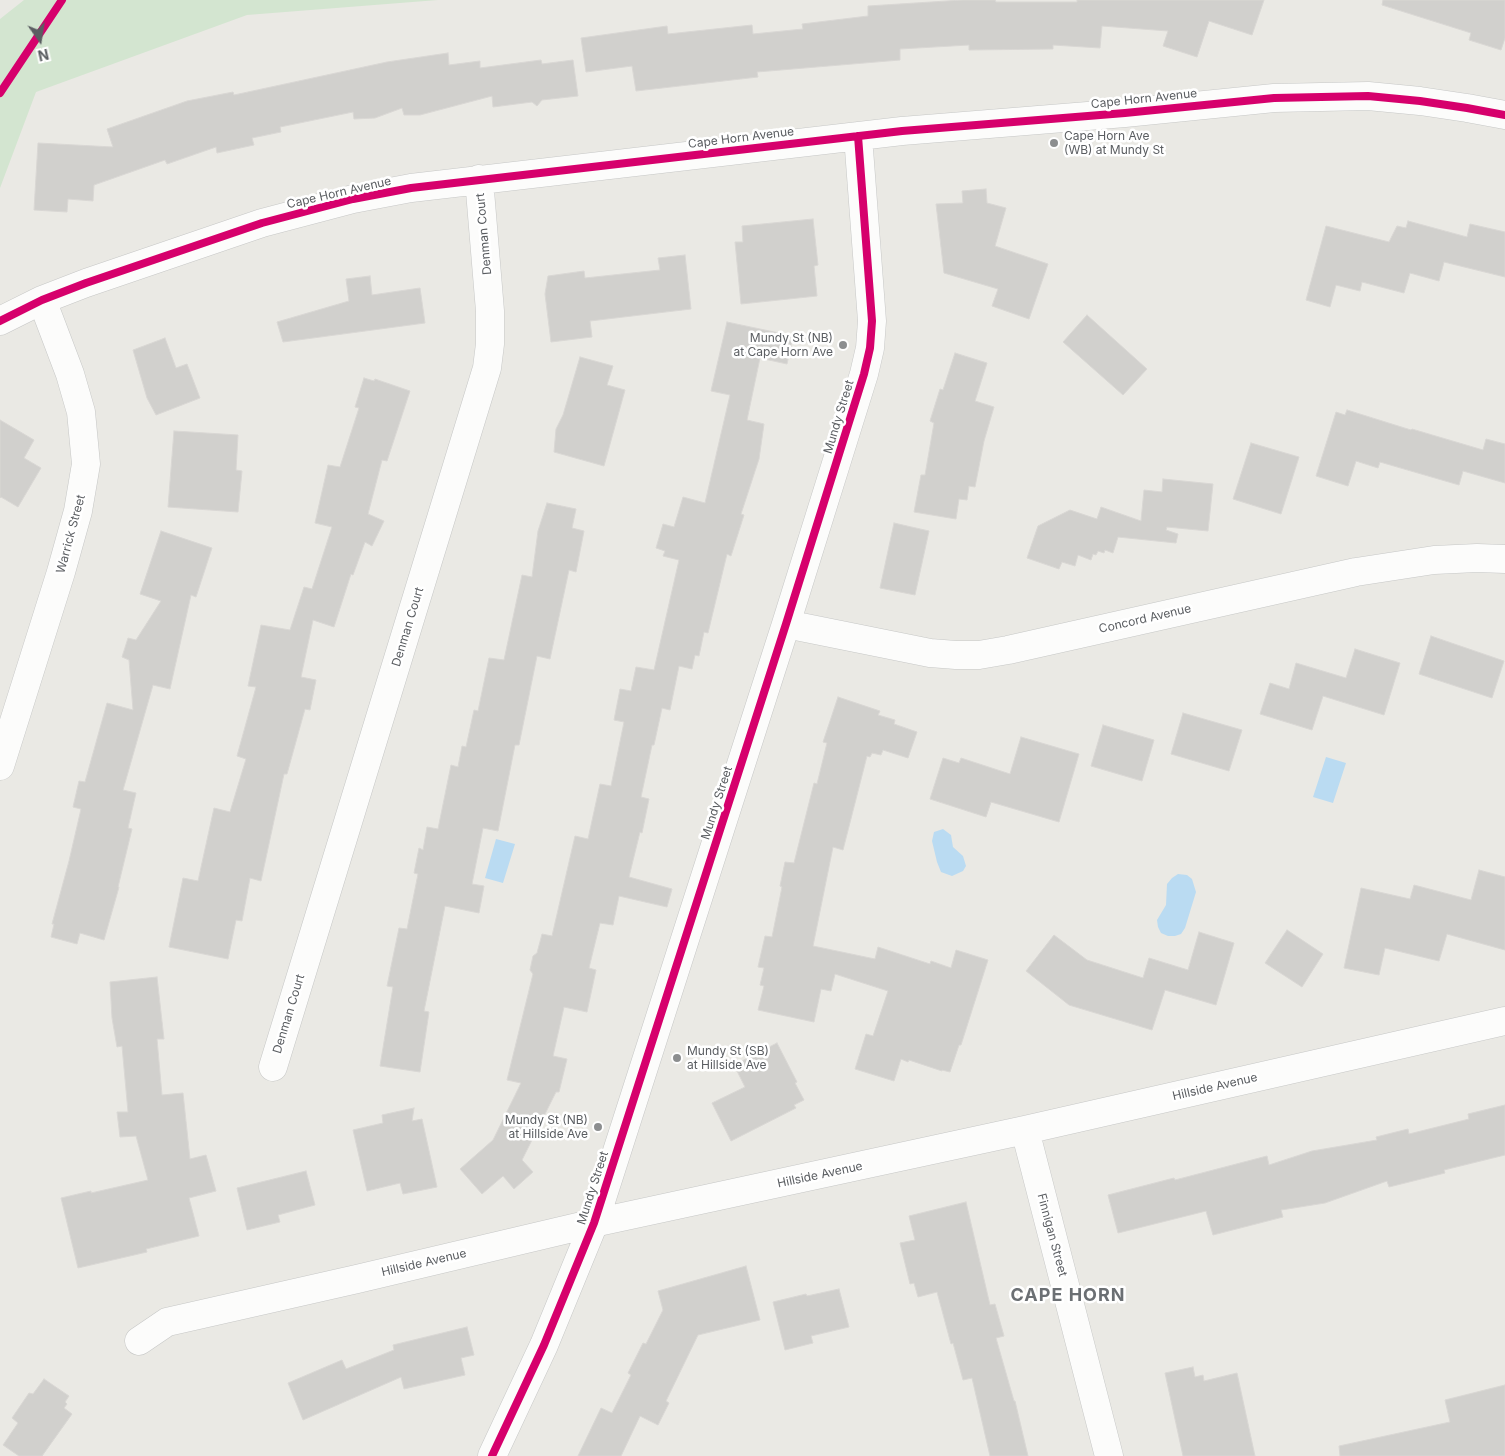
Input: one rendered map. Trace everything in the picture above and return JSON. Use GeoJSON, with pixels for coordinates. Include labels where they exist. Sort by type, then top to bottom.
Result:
{"type":"FeatureCollection","features":[{"type":"Feature","properties":{"kind":"street","name":"Cape Horn Avenue"},"geometry":{"type":"LineString","coordinates":[[0,322],[42,300],[206,242],[353,199],[411,188],[858,136],[1274,98],[1368,96],[1420,101],[1505,115]]}},
{"type":"Feature","properties":{"kind":"street","name":"Mundy Street"},"geometry":{"type":"LineString","coordinates":[[492,1456],[544,1345],[594,1223],[786,624],[860,386],[872,333],[858,136]]}},
{"type":"Feature","properties":{"kind":"street","name":"Denman Court"},"geometry":{"type":"LineString","coordinates":[[273,1067],[487,368],[490,344],[490,311],[479,179]]}},
{"type":"Feature","properties":{"kind":"street","name":"Warrick Street"},"geometry":{"type":"LineString","coordinates":[[0,766],[64,564],[78,511],[86,464],[81,412],[70,374],[42,300]]}},
{"type":"Feature","properties":{"kind":"street","name":"Concord Avenue"},"geometry":{"type":"LineString","coordinates":[[786,624],[930,653],[979,655],[1356,572],[1434,560],[1505,559]]}},
{"type":"Feature","properties":{"kind":"street","name":"Hillside Avenue"},"geometry":{"type":"LineString","coordinates":[[139,1341],[167,1322],[594,1223],[1025,1130],[1505,1022]]}},
{"type":"Feature","properties":{"kind":"street","name":"Finnigan Street"},"geometry":{"type":"LineString","coordinates":[[1025,1130],[1109,1456]]}},
{"type":"Feature","properties":{"kind":"green space"},"geometry":{"type":"Polygon","coordinates":[[[24,0],[438,0],[247,15],[36,92],[0,188],[0,19],[24,0]]]}},
{"type":"Feature","properties":{"kind":"water"},"geometry":{"type":"Polygon","coordinates":[[[1326,757],[1346,763],[1333,803],[1313,797],[1326,757]]]}},
{"type":"Feature","properties":{"kind":"water"},"geometry":{"type":"Polygon","coordinates":[[[943,829],[951,835],[953,847],[963,856],[966,866],[963,871],[952,876],[941,872],[932,841],[934,832],[943,829]]]}},
{"type":"Feature","properties":{"kind":"water"},"geometry":{"type":"Polygon","coordinates":[[[496,839],[515,844],[503,883],[485,878],[496,839]]]}},
{"type":"Feature","properties":{"kind":"water"},"geometry":{"type":"Polygon","coordinates":[[[1178,874],[1187,875],[1192,879],[1196,892],[1185,928],[1181,934],[1168,936],[1161,933],[1157,920],[1166,905],[1167,884],[1178,874]]]}},
{"type":"Feature","properties":{"kind":"building"},"geometry":{"type":"Polygon","coordinates":[[[962,0],[1077,2],[1077,0],[1264,0],[1252,35],[1209,21],[1197,57],[1163,46],[1168,31],[1102,26],[1100,48],[1053,45],[1053,49],[969,50],[969,45],[900,49],[900,60],[757,72],[758,77],[636,91],[632,66],[586,72],[581,38],[667,26],[668,34],[752,25],[753,34],[803,29],[802,24],[868,16],[868,6],[962,0]]]}},
{"type":"Feature","properties":{"kind":"building"},"geometry":{"type":"Polygon","coordinates":[[[1383,0],[1505,0],[1505,38],[1501,50],[1469,40],[1471,33],[1382,5],[1383,0]]]}},
{"type":"Feature","properties":{"kind":"building"},"geometry":{"type":"Polygon","coordinates":[[[448,53],[449,65],[480,61],[480,68],[541,60],[542,64],[573,60],[578,96],[542,100],[537,106],[532,102],[493,107],[492,96],[420,115],[404,115],[402,108],[375,118],[354,119],[353,112],[280,127],[281,132],[252,138],[254,145],[217,153],[216,147],[167,164],[165,160],[94,185],[93,201],[68,199],[67,212],[34,210],[38,143],[113,147],[107,129],[187,101],[233,92],[234,95],[387,62],[448,53]]]}},
{"type":"Feature","properties":{"kind":"building"},"geometry":{"type":"Polygon","coordinates":[[[986,189],[987,203],[1006,208],[995,246],[1048,264],[1029,319],[992,306],[998,289],[944,273],[936,204],[963,203],[962,191],[986,189]]]}},
{"type":"Feature","properties":{"kind":"building"},"geometry":{"type":"Polygon","coordinates":[[[813,219],[818,265],[814,266],[817,296],[741,304],[735,242],[743,242],[742,226],[813,219]]]}},
{"type":"Feature","properties":{"kind":"building"},"geometry":{"type":"Polygon","coordinates":[[[1408,221],[1467,237],[1470,224],[1505,232],[1505,277],[1444,262],[1439,281],[1410,273],[1404,293],[1362,282],[1360,291],[1336,285],[1330,307],[1306,300],[1326,226],[1389,242],[1397,226],[1406,228],[1408,221]]]}},
{"type":"Feature","properties":{"kind":"building"},"geometry":{"type":"Polygon","coordinates":[[[685,255],[691,309],[590,321],[592,337],[551,342],[545,294],[548,276],[584,271],[585,278],[660,270],[658,258],[685,255]]]}},
{"type":"Feature","properties":{"kind":"building"},"geometry":{"type":"Polygon","coordinates":[[[370,276],[372,295],[420,288],[425,323],[283,342],[277,322],[349,301],[346,279],[370,276]]]}},
{"type":"Feature","properties":{"kind":"building"},"geometry":{"type":"Polygon","coordinates":[[[1087,315],[1147,369],[1123,395],[1063,342],[1087,315]]]}},
{"type":"Feature","properties":{"kind":"building"},"geometry":{"type":"Polygon","coordinates":[[[727,322],[793,336],[787,364],[760,358],[747,420],[764,424],[759,459],[741,514],[744,515],[731,556],[727,554],[708,633],[704,632],[699,656],[695,655],[692,669],[679,666],[670,710],[662,708],[654,745],[652,745],[641,797],[649,799],[642,833],[640,832],[629,877],[672,889],[667,907],[619,896],[613,925],[600,923],[589,968],[596,970],[587,1012],[564,1007],[553,1056],[567,1059],[559,1092],[556,1092],[522,1160],[533,1172],[514,1189],[503,1176],[482,1194],[460,1169],[493,1140],[521,1083],[507,1080],[533,974],[530,970],[533,956],[537,953],[542,934],[552,936],[575,836],[588,839],[600,784],[611,786],[624,722],[614,720],[620,689],[631,691],[636,667],[654,670],[679,560],[663,556],[665,551],[656,548],[663,524],[674,527],[683,497],[705,503],[730,395],[711,391],[727,322]]]}},
{"type":"Feature","properties":{"kind":"building"},"geometry":{"type":"Polygon","coordinates":[[[165,338],[176,368],[187,364],[200,398],[156,415],[147,398],[133,350],[165,338]]]}},
{"type":"Feature","properties":{"kind":"building"},"geometry":{"type":"Polygon","coordinates":[[[955,353],[987,363],[975,401],[994,407],[984,441],[975,487],[969,486],[967,500],[959,499],[956,519],[914,512],[921,475],[925,475],[934,423],[930,421],[940,389],[943,390],[955,353]]]}},
{"type":"Feature","properties":{"kind":"building"},"geometry":{"type":"Polygon","coordinates":[[[580,357],[613,366],[607,385],[625,390],[604,466],[554,452],[556,429],[563,415],[580,357]]]}},
{"type":"Feature","properties":{"kind":"building"},"geometry":{"type":"Polygon","coordinates":[[[364,378],[374,381],[375,379],[410,391],[387,461],[382,460],[368,514],[384,521],[372,546],[365,542],[353,575],[351,574],[334,627],[313,620],[301,677],[316,680],[310,710],[305,709],[287,774],[284,774],[261,881],[250,878],[242,921],[236,920],[228,959],[169,947],[183,878],[198,881],[214,808],[230,812],[246,759],[237,756],[256,687],[248,686],[261,625],[290,630],[304,587],[312,589],[332,527],[315,523],[328,465],[340,467],[359,408],[355,407],[364,378]]]}},
{"type":"Feature","properties":{"kind":"building"},"geometry":{"type":"Polygon","coordinates":[[[1347,410],[1483,450],[1486,439],[1505,444],[1505,483],[1463,471],[1459,485],[1380,462],[1378,468],[1356,461],[1348,486],[1316,476],[1336,412],[1345,415],[1347,410]]]}},
{"type":"Feature","properties":{"kind":"building"},"geometry":{"type":"Polygon","coordinates":[[[0,420],[34,440],[24,458],[41,468],[18,507],[0,498],[0,420]]]}},
{"type":"Feature","properties":{"kind":"building"},"geometry":{"type":"Polygon","coordinates":[[[174,431],[238,435],[236,470],[242,471],[238,512],[168,507],[174,431]]]}},
{"type":"Feature","properties":{"kind":"building"},"geometry":{"type":"Polygon","coordinates":[[[1251,443],[1299,457],[1281,514],[1233,499],[1251,443]]]}},
{"type":"Feature","properties":{"kind":"building"},"geometry":{"type":"Polygon","coordinates":[[[1163,479],[1213,484],[1208,531],[1167,527],[1166,530],[1178,534],[1176,543],[1118,537],[1113,553],[1105,550],[1104,553],[1098,551],[1096,555],[1093,554],[1091,560],[1078,555],[1075,566],[1062,562],[1059,569],[1027,558],[1038,526],[1070,510],[1097,519],[1101,507],[1141,521],[1144,490],[1162,492],[1163,479]]]}},
{"type":"Feature","properties":{"kind":"building"},"geometry":{"type":"Polygon","coordinates":[[[547,503],[576,509],[572,528],[584,531],[576,572],[569,570],[550,659],[537,656],[519,745],[515,745],[498,831],[483,828],[472,884],[484,886],[479,913],[445,906],[424,1011],[429,1012],[420,1072],[380,1066],[393,987],[387,986],[399,928],[407,929],[418,874],[414,873],[419,848],[423,850],[427,827],[438,829],[451,765],[458,767],[462,746],[466,747],[474,710],[478,711],[489,658],[504,660],[522,575],[532,577],[538,531],[547,503]]]}},
{"type":"Feature","properties":{"kind":"building"},"geometry":{"type":"Polygon","coordinates":[[[894,523],[929,531],[915,595],[880,588],[894,523]]]}},
{"type":"Feature","properties":{"kind":"building"},"geometry":{"type":"Polygon","coordinates":[[[161,531],[212,548],[196,597],[191,595],[170,689],[153,685],[123,790],[136,793],[128,828],[132,829],[119,887],[104,940],[80,933],[77,944],[51,937],[54,924],[52,924],[81,809],[73,807],[79,781],[85,782],[107,703],[133,710],[129,660],[122,657],[128,638],[136,640],[161,601],[140,594],[161,531]]]}},
{"type":"Feature","properties":{"kind":"building"},"geometry":{"type":"Polygon","coordinates":[[[1431,636],[1504,661],[1492,698],[1419,674],[1431,636]]]}},
{"type":"Feature","properties":{"kind":"building"},"geometry":{"type":"Polygon","coordinates":[[[1355,649],[1400,663],[1384,715],[1323,696],[1312,730],[1260,714],[1270,683],[1289,689],[1296,663],[1346,678],[1355,649]]]}},
{"type":"Feature","properties":{"kind":"building"},"geometry":{"type":"Polygon","coordinates":[[[838,697],[880,711],[878,715],[895,720],[894,724],[917,732],[908,758],[883,750],[881,755],[872,753],[870,757],[867,756],[843,850],[833,847],[813,946],[875,959],[878,947],[930,964],[931,961],[951,968],[956,950],[988,960],[961,1045],[959,1045],[950,1072],[901,1059],[894,1081],[855,1069],[866,1034],[873,1036],[888,991],[835,974],[831,991],[821,989],[814,1022],[758,1010],[764,986],[760,985],[764,968],[758,967],[765,936],[772,937],[785,862],[794,863],[814,783],[817,784],[827,743],[823,742],[838,697]]]}},
{"type":"Feature","properties":{"kind":"building"},"geometry":{"type":"Polygon","coordinates":[[[1183,713],[1242,730],[1229,771],[1171,754],[1183,713]]]}},
{"type":"Feature","properties":{"kind":"building"},"geometry":{"type":"Polygon","coordinates":[[[1103,725],[1154,740],[1142,781],[1091,766],[1103,725]]]}},
{"type":"Feature","properties":{"kind":"building"},"geometry":{"type":"Polygon","coordinates":[[[1021,737],[1079,754],[1059,822],[991,802],[986,817],[930,799],[943,758],[959,763],[961,758],[1010,774],[1021,737]]]}},
{"type":"Feature","properties":{"kind":"building"},"geometry":{"type":"Polygon","coordinates":[[[1479,870],[1505,877],[1505,950],[1447,934],[1439,961],[1385,948],[1379,975],[1344,968],[1361,888],[1410,899],[1414,885],[1471,900],[1479,870]]]}},
{"type":"Feature","properties":{"kind":"building"},"geometry":{"type":"Polygon","coordinates":[[[1287,930],[1323,954],[1302,987],[1265,963],[1287,930]]]}},
{"type":"Feature","properties":{"kind":"building"},"geometry":{"type":"Polygon","coordinates":[[[1199,932],[1234,943],[1216,1005],[1165,990],[1152,1030],[1069,1005],[1026,971],[1054,935],[1087,960],[1143,978],[1149,958],[1188,970],[1199,932]]]}},
{"type":"Feature","properties":{"kind":"building"},"geometry":{"type":"Polygon","coordinates":[[[157,977],[164,1039],[157,1039],[162,1095],[183,1093],[190,1159],[206,1155],[216,1191],[189,1198],[199,1236],[146,1249],[147,1252],[78,1268],[61,1198],[148,1180],[136,1136],[120,1137],[117,1112],[128,1112],[122,1046],[117,1047],[112,1018],[110,982],[157,977]]]}},
{"type":"Feature","properties":{"kind":"building"},"geometry":{"type":"Polygon","coordinates":[[[777,1043],[804,1100],[794,1105],[796,1108],[731,1141],[712,1103],[745,1087],[734,1065],[777,1043]]]}},
{"type":"Feature","properties":{"kind":"building"},"geometry":{"type":"Polygon","coordinates":[[[1505,1105],[1505,1155],[1444,1170],[1445,1173],[1389,1187],[1387,1181],[1325,1203],[1281,1210],[1283,1217],[1213,1235],[1206,1211],[1118,1233],[1108,1195],[1267,1156],[1269,1165],[1312,1151],[1377,1140],[1376,1137],[1408,1129],[1409,1134],[1469,1119],[1468,1114],[1505,1105]]]}},
{"type":"Feature","properties":{"kind":"building"},"geometry":{"type":"Polygon","coordinates":[[[414,1108],[412,1121],[422,1119],[437,1187],[403,1194],[400,1183],[367,1191],[353,1130],[383,1123],[382,1115],[414,1108]]]}},
{"type":"Feature","properties":{"kind":"building"},"geometry":{"type":"Polygon","coordinates":[[[306,1171],[315,1205],[278,1215],[280,1222],[247,1230],[237,1188],[306,1171]]]}},
{"type":"Feature","properties":{"kind":"building"},"geometry":{"type":"Polygon","coordinates":[[[966,1202],[990,1305],[995,1304],[1004,1336],[996,1338],[1015,1401],[1028,1456],[990,1456],[972,1378],[963,1380],[937,1292],[918,1297],[914,1283],[910,1284],[900,1243],[915,1240],[909,1216],[966,1202]]]}},
{"type":"Feature","properties":{"kind":"building"},"geometry":{"type":"Polygon","coordinates":[[[746,1266],[760,1320],[698,1335],[666,1401],[669,1403],[658,1425],[640,1416],[621,1456],[578,1456],[601,1408],[612,1413],[631,1375],[628,1373],[643,1343],[646,1344],[663,1310],[658,1291],[746,1266]]]}},
{"type":"Feature","properties":{"kind":"building"},"geometry":{"type":"Polygon","coordinates":[[[839,1289],[849,1327],[811,1336],[813,1343],[785,1350],[773,1302],[839,1289]]]}},
{"type":"Feature","properties":{"kind":"building"},"geometry":{"type":"Polygon","coordinates":[[[467,1327],[474,1355],[461,1358],[465,1375],[404,1389],[401,1377],[303,1420],[288,1383],[342,1360],[346,1369],[394,1350],[393,1345],[467,1327]]]}},
{"type":"Feature","properties":{"kind":"building"},"geometry":{"type":"Polygon","coordinates":[[[1193,1367],[1195,1377],[1203,1375],[1204,1381],[1237,1373],[1255,1456],[1183,1456],[1165,1373],[1193,1367]]]}},
{"type":"Feature","properties":{"kind":"building"},"geometry":{"type":"Polygon","coordinates":[[[44,1379],[69,1396],[64,1408],[72,1414],[42,1456],[19,1456],[3,1445],[18,1423],[12,1418],[29,1393],[33,1394],[44,1379]]]}},
{"type":"Feature","properties":{"kind":"building"},"geometry":{"type":"Polygon","coordinates":[[[1505,1385],[1505,1456],[1340,1456],[1339,1446],[1450,1422],[1445,1400],[1505,1385]]]}},
{"type":"Feature","properties":{"kind":"cycle path"},"geometry":{"type":"LineString","coordinates":[[0,93],[62,0]]}},
{"type":"Feature","properties":{"kind":"cycle path"},"geometry":{"type":"LineString","coordinates":[[0,321],[42,300],[86,283],[262,223],[353,199],[411,188],[902,131],[1125,113],[1274,98],[1368,96],[1420,101],[1505,115]]}},
{"type":"Feature","properties":{"kind":"cycle path"},"geometry":{"type":"LineString","coordinates":[[492,1456],[544,1345],[594,1223],[864,374],[870,348],[872,321],[858,136]]}},
{"type":"Feature","properties":{"kind":"place","name":"Cape Horn Ave (WB) at Mundy St"},"geometry":{"type":"Point","coordinates":[1054,143]}},
{"type":"Feature","properties":{"kind":"place","name":"Mundy St (NB) at Cape Horn Ave"},"geometry":{"type":"Point","coordinates":[843,345]}},
{"type":"Feature","properties":{"kind":"place","name":"Mundy St (SB) at Hillside Ave"},"geometry":{"type":"Point","coordinates":[677,1058]}},
{"type":"Feature","properties":{"kind":"place","name":"Mundy St (NB) at Hillside Ave"},"geometry":{"type":"Point","coordinates":[598,1127]}},
{"type":"Feature","properties":{"kind":"district","name":"CAPE HORN"},"geometry":{"type":"Point","coordinates":[1068,1296]}}]}
